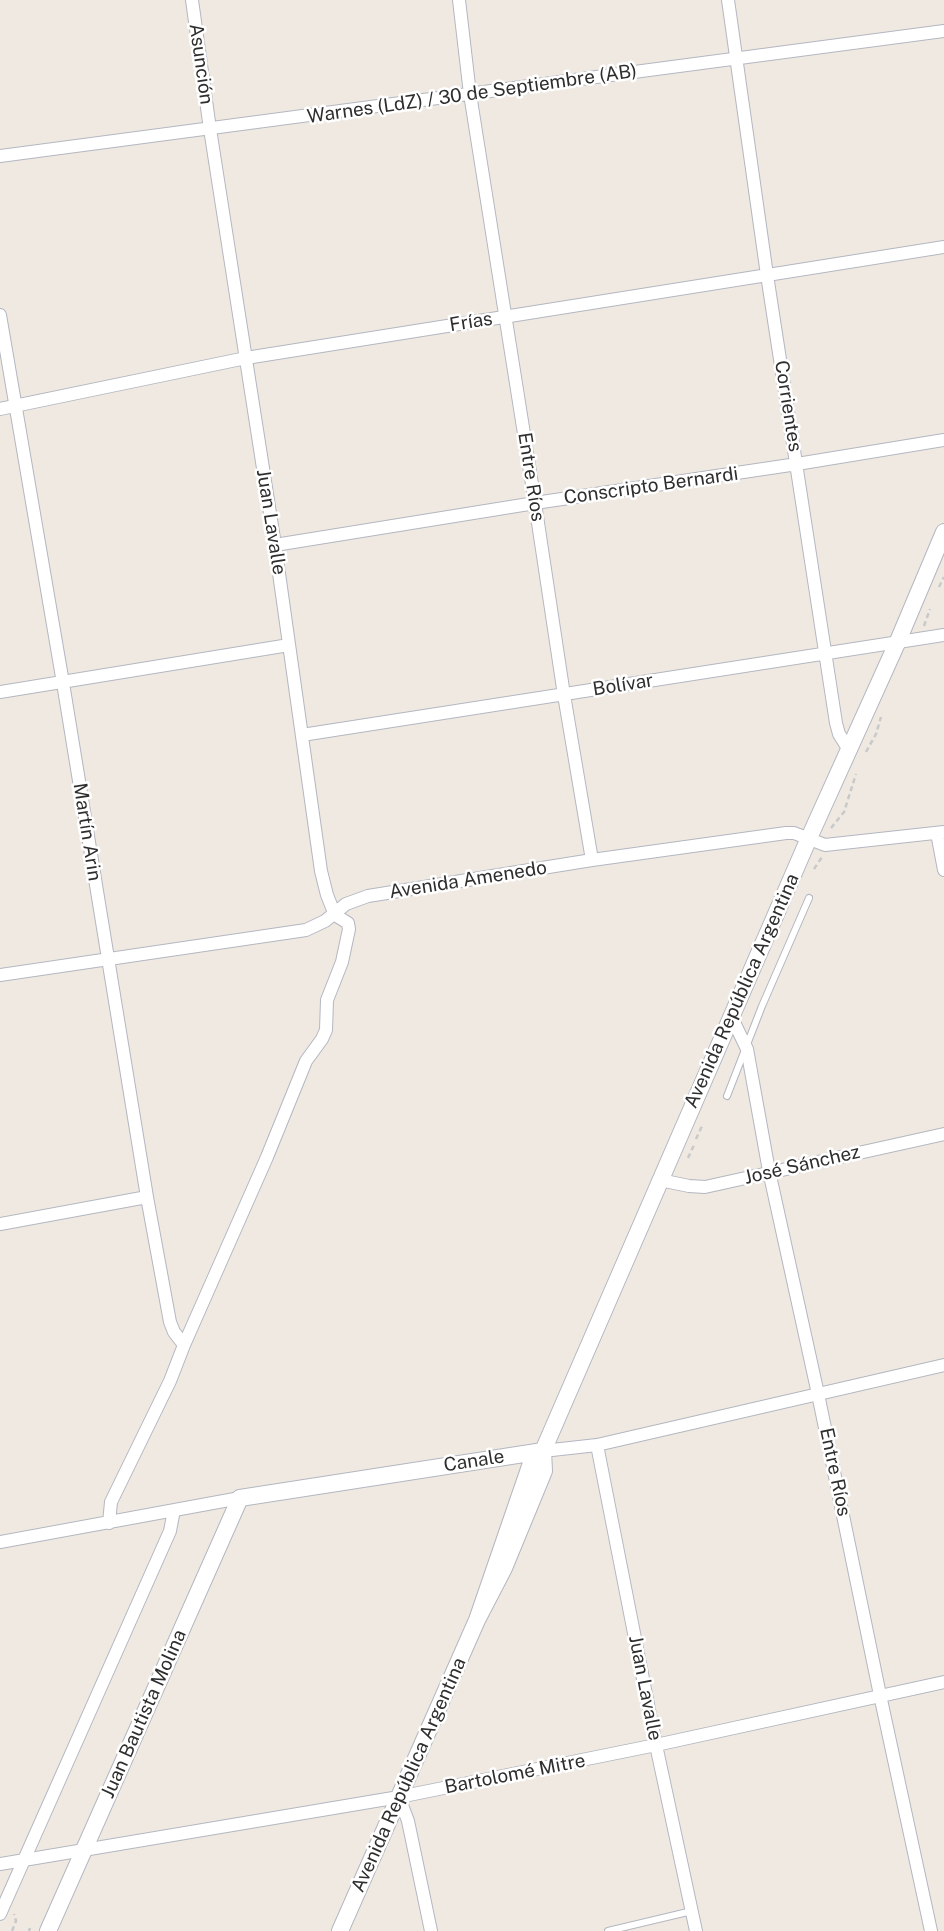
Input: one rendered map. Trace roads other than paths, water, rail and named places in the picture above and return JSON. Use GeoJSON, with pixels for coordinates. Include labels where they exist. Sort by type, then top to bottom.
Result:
{"type":"FeatureCollection","features":[{"type":"Feature","properties":{"kind":"main road","name":"Avenida República Argentina"},"geometry":{"type":"LineString","coordinates":[[340,1931],[477,1620],[530,1466],[542,1451],[944,532]]}},
{"type":"Feature","properties":{"kind":"main road","name":"Canale"},"geometry":{"type":"LineString","coordinates":[[240,1498],[542,1451]]}},
{"type":"Feature","properties":{"kind":"main road","name":"Juan Bautista Molina"},"geometry":{"type":"LineString","coordinates":[[48,1931],[240,1498]]}},
{"type":"Feature","properties":{"kind":"street","name":"Asunción"},"geometry":{"type":"LineString","coordinates":[[192,0],[209,129]]}},
{"type":"Feature","properties":{"kind":"street","name":"Entre Ríos"},"geometry":{"type":"LineString","coordinates":[[459,0],[470,94],[592,860]]}},
{"type":"Feature","properties":{"kind":"street","name":"Corrientes"},"geometry":{"type":"LineString","coordinates":[[728,0],[836,723],[849,750]]}},
{"type":"Feature","properties":{"kind":"street","name":"Warnes (LdZ) / 30 de Septiembre (AB)"},"geometry":{"type":"LineString","coordinates":[[0,156],[944,31]]}},
{"type":"Feature","properties":{"kind":"street","name":"Juan Lavalle"},"geometry":{"type":"LineString","coordinates":[[184,1345],[306,1061],[326,1030],[327,1000],[342,962],[349,929],[348,923],[335,915],[321,871],[275,545],[209,129]]}},
{"type":"Feature","properties":{"kind":"street","name":"Frías"},"geometry":{"type":"LineString","coordinates":[[0,409],[246,358],[944,247]]}},
{"type":"Feature","properties":{"kind":"street","name":"Martín Arin"},"geometry":{"type":"LineString","coordinates":[[0,315],[147,1198],[170,1322],[184,1345]]}},
{"type":"Feature","properties":{"kind":"street","name":"Conscripto Bernardi"},"geometry":{"type":"LineString","coordinates":[[275,545],[944,440]]}},
{"type":"Feature","properties":{"kind":"street","name":"Bolívar"},"geometry":{"type":"LineString","coordinates":[[302,735],[944,635]]}},
{"type":"Feature","properties":{"kind":"street"},"geometry":{"type":"LineString","coordinates":[[0,692],[289,645]]}},
{"type":"Feature","properties":{"kind":"street"},"geometry":{"type":"LineString","coordinates":[[940,832],[944,870]]}},
{"type":"Feature","properties":{"kind":"street","name":"Avenida Amenedo"},"geometry":{"type":"LineString","coordinates":[[0,975],[306,929],[335,915],[346,904],[368,895],[592,860],[786,833],[794,833],[825,845],[940,832]]}},
{"type":"Feature","properties":{"kind":"street","name":"Entre Ríos"},"geometry":{"type":"LineString","coordinates":[[731,1016],[746,1047],[769,1171],[931,1931]]}},
{"type":"Feature","properties":{"kind":"street","name":"José Sánchez"},"geometry":{"type":"LineString","coordinates":[[660,1180],[705,1187],[944,1133]]}},
{"type":"Feature","properties":{"kind":"street"},"geometry":{"type":"LineString","coordinates":[[0,1224],[147,1198]]}},
{"type":"Feature","properties":{"kind":"street"},"geometry":{"type":"LineString","coordinates":[[108,1523],[111,1502],[170,1381],[184,1345]]}},
{"type":"Feature","properties":{"kind":"street","name":"Canale"},"geometry":{"type":"LineString","coordinates":[[542,1451],[597,1445],[944,1365]]}},
{"type":"Feature","properties":{"kind":"street","name":"Juan Lavalle"},"geometry":{"type":"LineString","coordinates":[[597,1445],[696,1931]]}},
{"type":"Feature","properties":{"kind":"street","name":"Canale"},"geometry":{"type":"LineString","coordinates":[[0,1542],[240,1498]]}},
{"type":"Feature","properties":{"kind":"street"},"geometry":{"type":"LineString","coordinates":[[7,1913],[24,1860],[170,1531],[174,1510]]}},
{"type":"Feature","properties":{"kind":"street","name":"Bartolomé Mitre"},"geometry":{"type":"LineString","coordinates":[[0,1864],[399,1797],[656,1745],[944,1682]]}},
{"type":"Feature","properties":{"kind":"street"},"geometry":{"type":"LineString","coordinates":[[399,1797],[408,1821],[431,1931]]}},
{"type":"Feature","properties":{"kind":"lane"},"geometry":{"type":"LineString","coordinates":[[727,1096],[808,898]]}},
{"type":"Feature","properties":{"kind":"lane"},"geometry":{"type":"LineString","coordinates":[[608,1931],[692,1911]]}}]}
